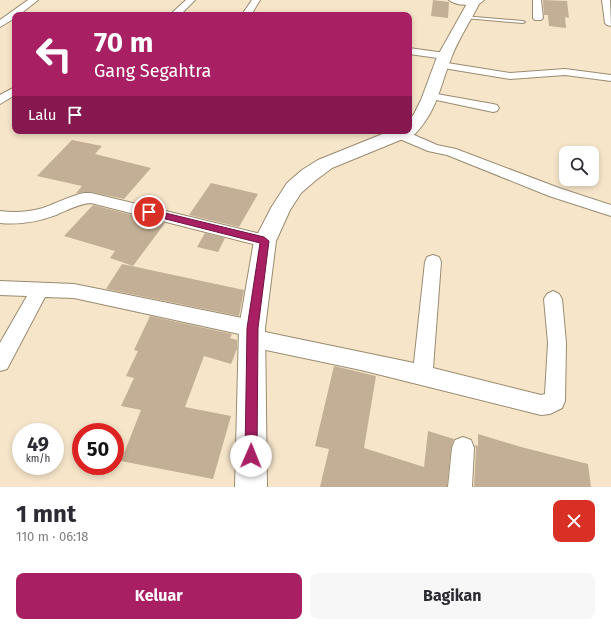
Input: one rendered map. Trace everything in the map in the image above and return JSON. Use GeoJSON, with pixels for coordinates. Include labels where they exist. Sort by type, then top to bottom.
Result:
{"type":"FeatureCollection","features":[{"type":"Feature","properties":{"kind":"main road"},"geometry":{"type":"LineString","coordinates":[[412,126],[425,112],[443,60],[465,17],[476,1]]}},
{"type":"Feature","properties":{"kind":"main road"},"geometry":{"type":"LineString","coordinates":[[253,486],[252,333],[264,241],[281,208],[294,188],[309,175],[325,164],[400,134]]}},
{"type":"Feature","properties":{"kind":"street"},"geometry":{"type":"LineString","coordinates":[[17,12],[34,0]]}},
{"type":"Feature","properties":{"kind":"street"},"geometry":{"type":"LineString","coordinates":[[178,12],[191,0]]}},
{"type":"Feature","properties":{"kind":"street"},"geometry":{"type":"LineString","coordinates":[[249,12],[256,0]]}},
{"type":"Feature","properties":{"kind":"street"},"geometry":{"type":"LineString","coordinates":[[452,0],[476,1]]}},
{"type":"Feature","properties":{"kind":"street"},"geometry":{"type":"LineString","coordinates":[[537,0],[538,18]]}},
{"type":"Feature","properties":{"kind":"street"},"geometry":{"type":"LineString","coordinates":[[606,0],[610,23]]}},
{"type":"Feature","properties":{"kind":"street"},"geometry":{"type":"LineString","coordinates":[[0,24],[12,16]]}},
{"type":"Feature","properties":{"kind":"street"},"geometry":{"type":"LineString","coordinates":[[412,52],[510,76],[565,72],[611,78]]}},
{"type":"Feature","properties":{"kind":"street"},"geometry":{"type":"LineString","coordinates":[[0,100],[12,92]]}},
{"type":"Feature","properties":{"kind":"street"},"geometry":{"type":"LineString","coordinates":[[431,96],[493,108]]}},
{"type":"Feature","properties":{"kind":"street"},"geometry":{"type":"LineString","coordinates":[[412,134],[433,148],[451,152],[554,192],[611,210]]}},
{"type":"Feature","properties":{"kind":"street"},"geometry":{"type":"LineString","coordinates":[[0,218],[14,219],[44,213],[76,199],[84,198],[105,201],[264,241]]}},
{"type":"Feature","properties":{"kind":"street"},"geometry":{"type":"LineString","coordinates":[[423,374],[433,262]]}},
{"type":"Feature","properties":{"kind":"street"},"geometry":{"type":"LineString","coordinates":[[0,288],[74,291],[252,333],[312,349],[423,374],[541,405],[550,404],[555,401],[557,343],[553,299]]}},
{"type":"Feature","properties":{"kind":"street"},"geometry":{"type":"LineString","coordinates":[[0,362],[40,290]]}},
{"type":"Feature","properties":{"kind":"street"},"geometry":{"type":"LineString","coordinates":[[460,487],[463,448]]}},
{"type":"Feature","properties":{"kind":"lane"},"geometry":{"type":"LineString","coordinates":[[465,17],[523,22]]}},
{"type":"Feature","properties":{"kind":"building"},"geometry":{"type":"Polygon","coordinates":[[[433,0],[449,2],[448,18],[431,16],[433,0]]]}},
{"type":"Feature","properties":{"kind":"building"},"geometry":{"type":"Polygon","coordinates":[[[543,0],[567,1],[569,18],[565,17],[566,28],[549,26],[548,15],[544,15],[543,0]]]}},
{"type":"Feature","properties":{"kind":"building"},"geometry":{"type":"Polygon","coordinates":[[[72,140],[102,146],[95,154],[151,168],[124,199],[91,192],[76,193],[82,186],[37,176],[72,140]]]}},
{"type":"Feature","properties":{"kind":"building"},"geometry":{"type":"Polygon","coordinates":[[[211,183],[258,194],[239,227],[189,215],[211,183]]]}},
{"type":"Feature","properties":{"kind":"building"},"geometry":{"type":"Polygon","coordinates":[[[93,205],[165,223],[133,266],[110,258],[115,251],[64,236],[93,205]]]}},
{"type":"Feature","properties":{"kind":"building"},"geometry":{"type":"Polygon","coordinates":[[[205,233],[225,238],[218,252],[197,247],[205,233]]]}},
{"type":"Feature","properties":{"kind":"building"},"geometry":{"type":"Polygon","coordinates":[[[122,264],[244,290],[239,316],[106,289],[122,264]]]}},
{"type":"Feature","properties":{"kind":"building"},"geometry":{"type":"Polygon","coordinates":[[[150,316],[232,334],[230,338],[237,340],[237,349],[231,364],[204,356],[185,407],[231,416],[213,479],[124,462],[124,453],[141,410],[121,406],[134,378],[126,376],[138,351],[134,350],[150,316]]]}},
{"type":"Feature","properties":{"kind":"building"},"geometry":{"type":"Polygon","coordinates":[[[334,366],[376,376],[364,448],[424,467],[428,431],[454,439],[451,448],[447,487],[320,487],[329,449],[315,446],[334,366]]]}},
{"type":"Feature","properties":{"kind":"building"},"geometry":{"type":"Polygon","coordinates":[[[478,434],[521,447],[588,464],[591,487],[474,487],[476,448],[474,445],[478,446],[478,434]]]}},
{"type":"Feature","properties":{"kind":"route"},"geometry":{"type":"LineString","coordinates":[[149,212],[264,241],[252,328],[251,456]]}}]}
